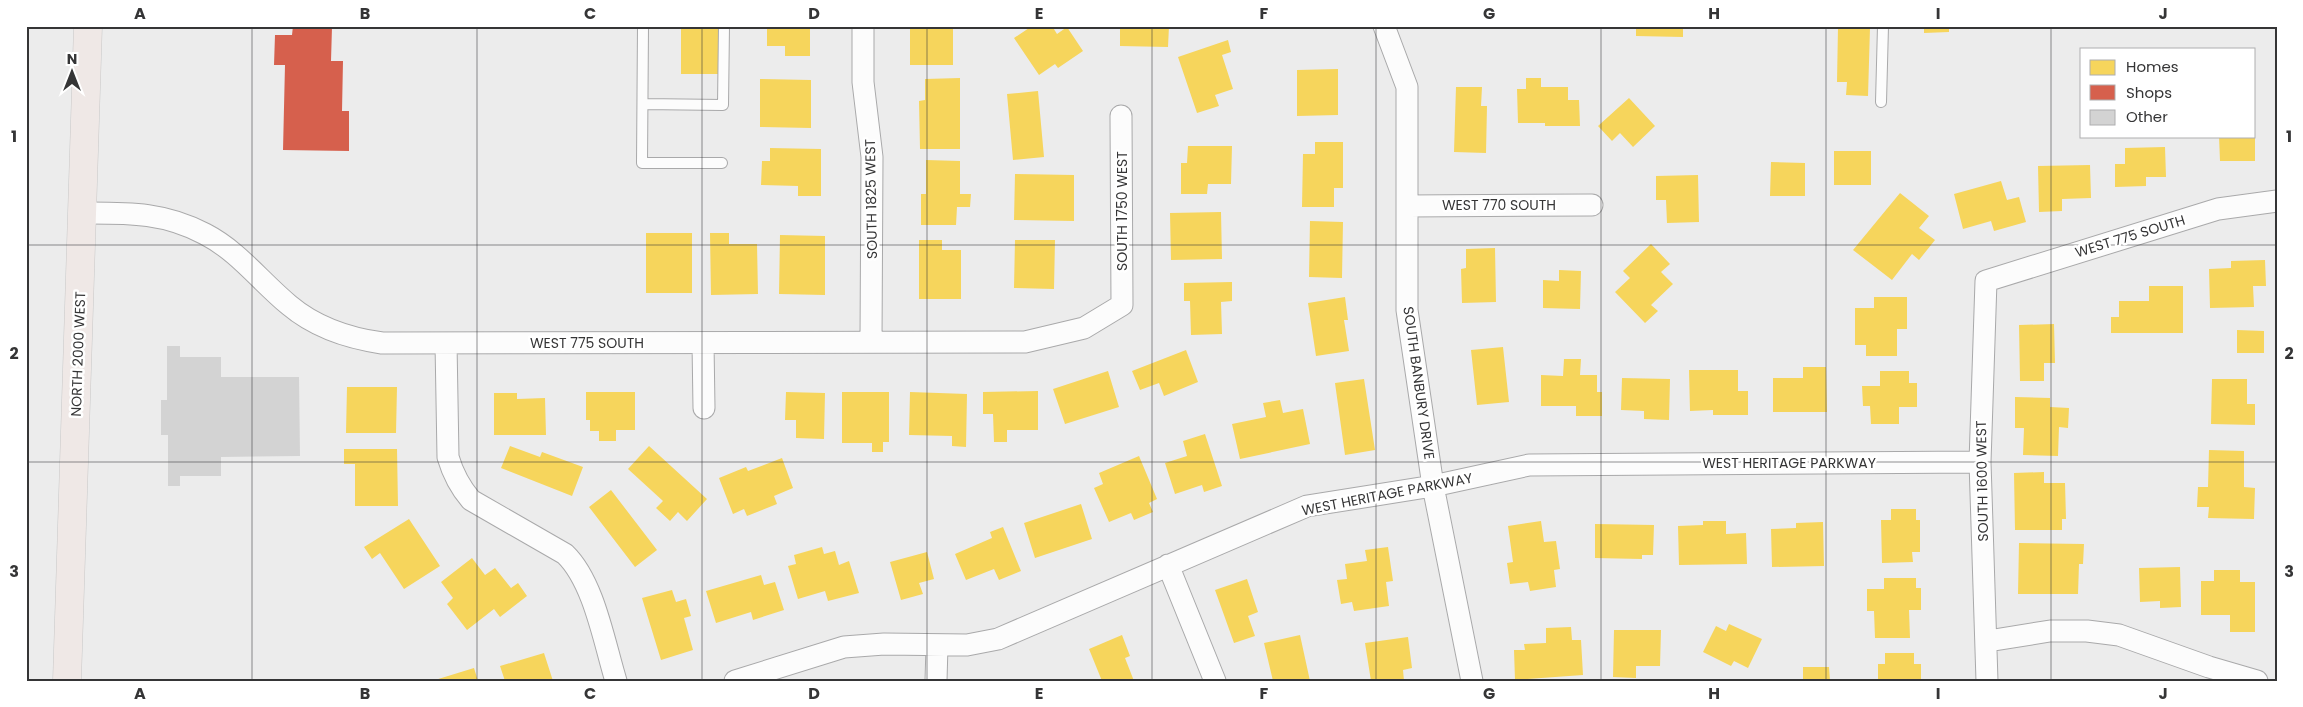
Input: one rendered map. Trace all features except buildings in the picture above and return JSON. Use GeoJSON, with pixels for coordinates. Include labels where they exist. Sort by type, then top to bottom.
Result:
{"type":"FeatureCollection","features":[{"type":"Feature","properties":{"kind":"main road","name":"NORTH 2000 WEST"},"geometry":{"type":"LineString","coordinates":[[67,681],[88,26]]}},
{"type":"Feature","properties":{"kind":"street","name":"SOUTH 1825 WEST"},"geometry":{"type":"LineString","coordinates":[[863,26],[863,82],[872,157],[871,342]]}},
{"type":"Feature","properties":{"kind":"street","name":"SOUTH BANBURY DRIVE"},"geometry":{"type":"LineString","coordinates":[[1384,26],[1407,87],[1407,310],[1434,486],[1472,681]]}},
{"type":"Feature","properties":{"kind":"street","name":"SOUTH 1750 WEST"},"geometry":{"type":"LineString","coordinates":[[1121,116],[1122,305]]}},
{"type":"Feature","properties":{"kind":"street","name":"WEST 775 SOUTH"},"geometry":{"type":"LineString","coordinates":[[1986,281],[2218,209],[2277,201]]}},
{"type":"Feature","properties":{"kind":"street","name":"WEST 770 SOUTH"},"geometry":{"type":"LineString","coordinates":[[1407,206],[1592,205]]}},
{"type":"Feature","properties":{"kind":"street","name":"WEST 775 SOUTH"},"geometry":{"type":"LineString","coordinates":[[83,213],[137,213],[164,218],[207,234],[240,258],[301,314],[338,334],[382,343],[1024,342],[1084,328],[1105,318],[1122,305]]}},
{"type":"Feature","properties":{"kind":"street","name":"SOUTH 1600 WEST"},"geometry":{"type":"LineString","coordinates":[[1986,281],[1980,462],[1988,641],[1987,681]]}},
{"type":"Feature","properties":{"kind":"street"},"geometry":{"type":"LineString","coordinates":[[446,343],[448,456],[453,474],[460,488],[471,500],[565,554],[576,565],[586,583],[616,681]]}},
{"type":"Feature","properties":{"kind":"street"},"geometry":{"type":"LineString","coordinates":[[703,343],[704,408]]}},
{"type":"Feature","properties":{"kind":"street","name":"WEST HERITAGE PARKWAY"},"geometry":{"type":"LineString","coordinates":[[735,681],[844,647],[884,644],[967,645],[998,638],[1307,506],[1434,486],[1529,465],[1980,462]]}},
{"type":"Feature","properties":{"kind":"street"},"geometry":{"type":"LineString","coordinates":[[1168,565],[1215,681]]}},
{"type":"Feature","properties":{"kind":"street"},"geometry":{"type":"LineString","coordinates":[[1988,641],[2050,631],[2087,631],[2119,635],[2209,667],[2257,681]]}},
{"type":"Feature","properties":{"kind":"street"},"geometry":{"type":"LineString","coordinates":[[936,681],[937,646]]}},
{"type":"Feature","properties":{"kind":"lane"},"geometry":{"type":"LineString","coordinates":[[643,26],[642,163],[722,163]]}},
{"type":"Feature","properties":{"kind":"lane"},"geometry":{"type":"LineString","coordinates":[[643,104],[723,105],[724,26]]}},
{"type":"Feature","properties":{"kind":"lane"},"geometry":{"type":"LineString","coordinates":[[1881,102],[1883,26]]}}]}
